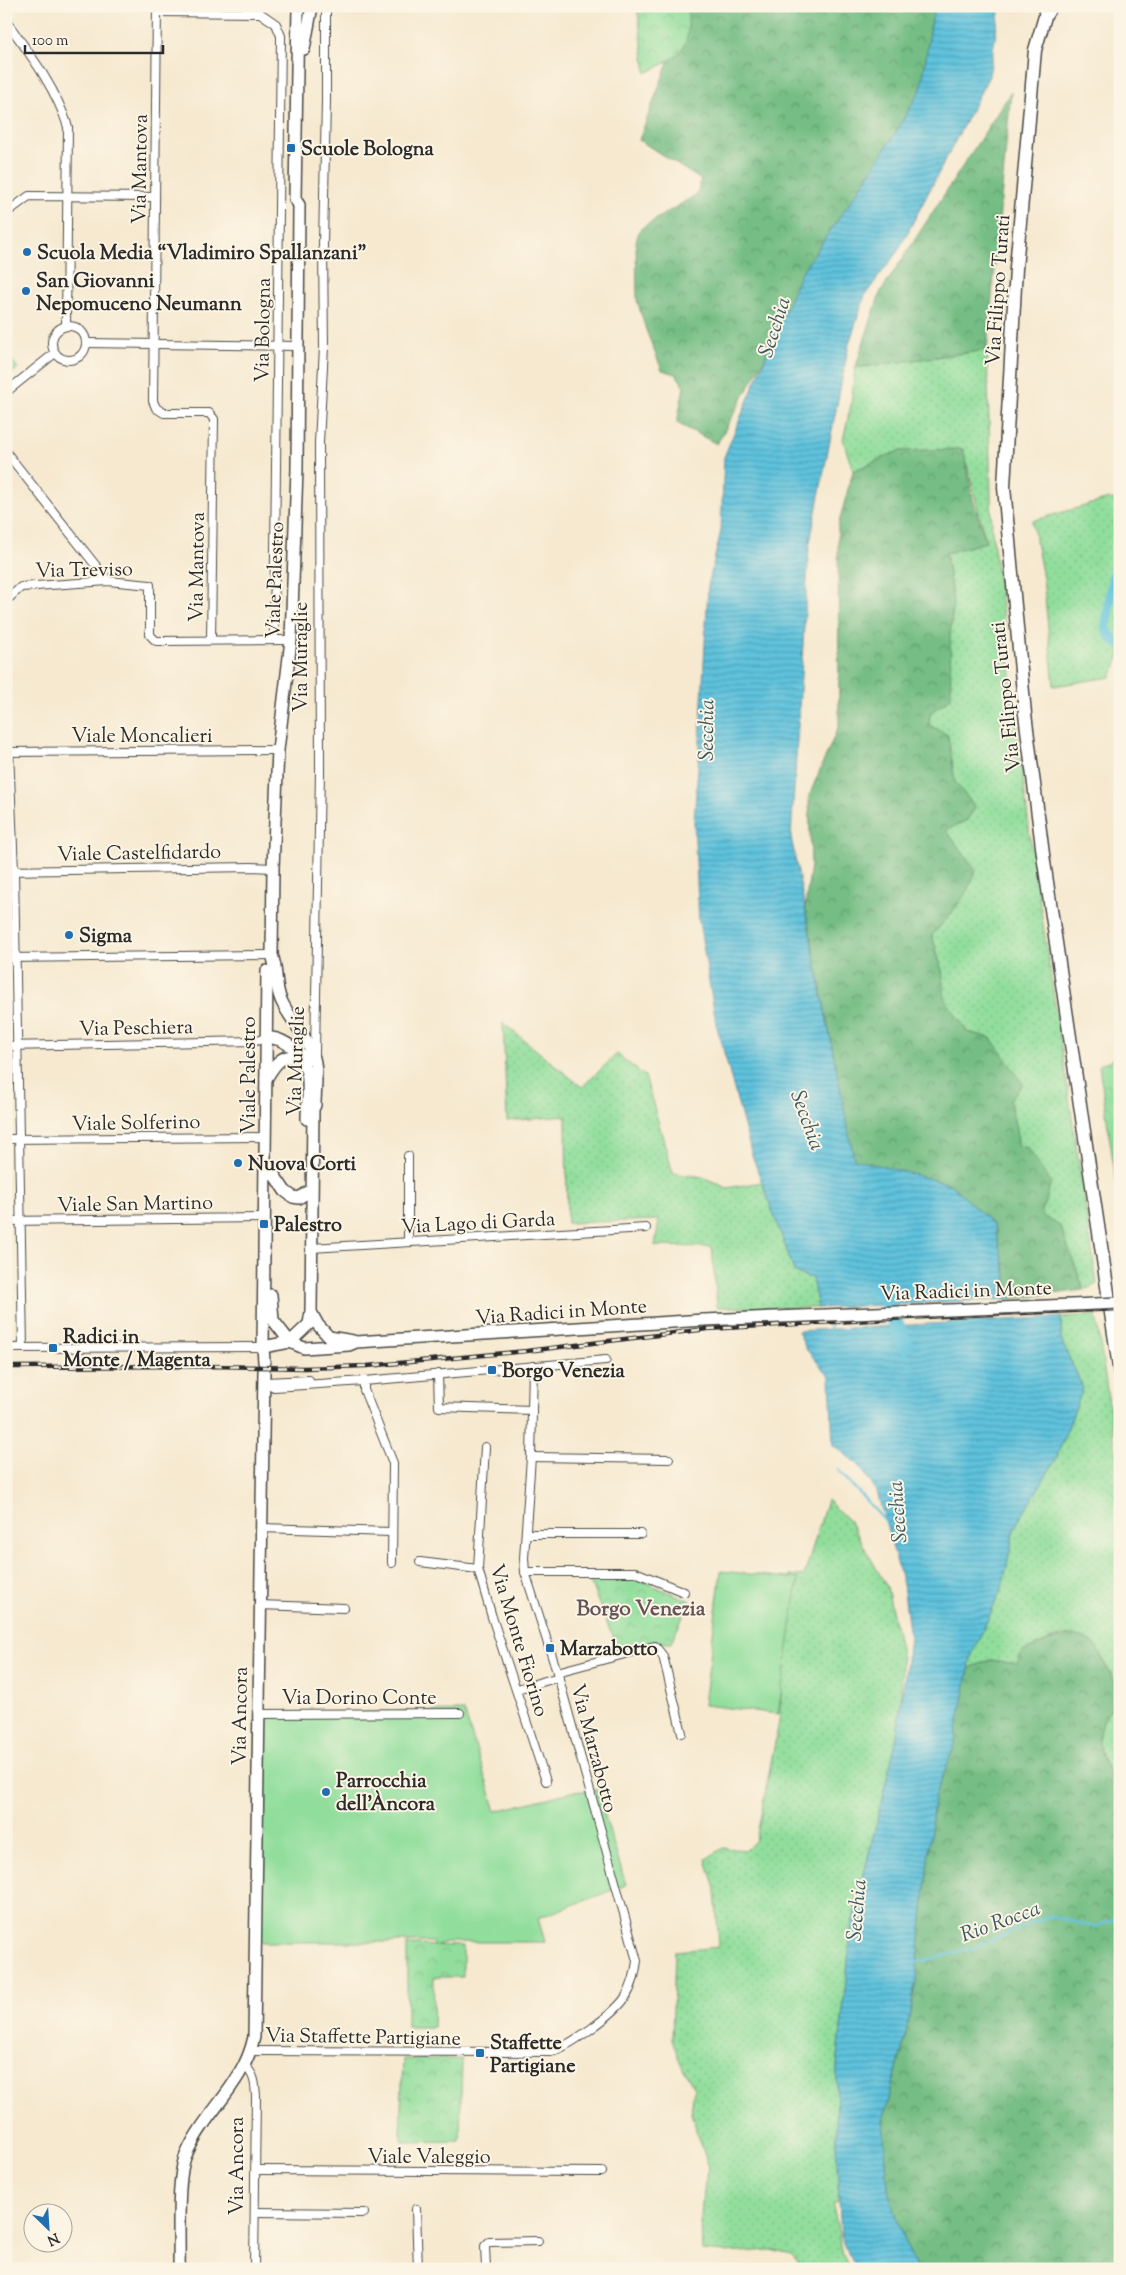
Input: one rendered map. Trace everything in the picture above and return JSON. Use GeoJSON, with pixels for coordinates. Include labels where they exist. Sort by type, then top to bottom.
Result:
{"type":"FeatureCollection","features":[{"type":"Feature","properties":{"kind":"main road","name":"Viale Palestro"},"geometry":{"type":"LineString","coordinates":[[298,6],[295,199],[299,205]]}},
{"type":"Feature","properties":{"kind":"main road","name":"Viale Palestro"},"geometry":{"type":"LineString","coordinates":[[312,6],[304,41],[302,199],[299,205],[297,470],[291,640],[278,750],[273,868],[272,955],[275,964],[275,984],[282,1002],[304,1037],[314,1059]]}},
{"type":"Feature","properties":{"kind":"main road","name":"Via Filippo Turati"},"geometry":{"type":"LineString","coordinates":[[1047,8],[1035,50],[1016,268],[1004,487],[1025,714],[1042,852],[1120,1374]]}},
{"type":"Feature","properties":{"kind":"main road","name":"Viale Palestro"},"geometry":{"type":"LineString","coordinates":[[264,1372],[266,1038],[268,964],[272,955]]}},
{"type":"Feature","properties":{"kind":"main road"},"geometry":{"type":"LineString","coordinates":[[266,1038],[272,1037],[287,1044],[307,1059],[311,1071],[311,1108],[313,1109]]}},
{"type":"Feature","properties":{"kind":"main road"},"geometry":{"type":"LineString","coordinates":[[266,1079],[280,1059],[295,1058],[304,1065],[307,1073],[307,1142],[311,1150]]}},
{"type":"Feature","properties":{"kind":"main road","name":"Via Muraglie"},"geometry":{"type":"LineString","coordinates":[[290,1342],[309,1324],[311,1312],[311,1150],[313,1109],[315,1105],[314,1059]]}},
{"type":"Feature","properties":{"kind":"main road"},"geometry":{"type":"LineString","coordinates":[[266,1163],[288,1195],[299,1198],[311,1190]]}},
{"type":"Feature","properties":{"kind":"main road"},"geometry":{"type":"LineString","coordinates":[[264,1261],[271,1281],[273,1320],[290,1342]]}},
{"type":"Feature","properties":{"kind":"main road","name":"Via Radici in Monte"},"geometry":{"type":"LineString","coordinates":[[263,1347],[290,1342],[304,1348],[349,1345],[356,1342],[704,1320],[1120,1303]]}},
{"type":"Feature","properties":{"kind":"main road"},"geometry":{"type":"LineString","coordinates":[[311,1312],[318,1325],[329,1337],[350,1339],[356,1342]]}},
{"type":"Feature","properties":{"kind":"main road","name":"Via Ancora"},"geometry":{"type":"LineString","coordinates":[[179,2269],[181,2184],[185,2157],[194,2138],[244,2066],[254,2037],[264,1372]]}},
{"type":"Feature","properties":{"kind":"street","name":"Via Muraglie"},"geometry":{"type":"LineString","coordinates":[[314,1059],[320,771],[319,453],[324,347],[323,244],[326,100],[326,7],[322,6]]}},
{"type":"Feature","properties":{"kind":"street","name":"Via Mantova"},"geometry":{"type":"LineString","coordinates":[[157,9],[153,401],[156,408],[164,413],[209,413],[214,419],[211,640]]}},
{"type":"Feature","properties":{"kind":"street","name":"Via Bologna"},"geometry":{"type":"LineString","coordinates":[[157,9],[260,13],[270,19],[280,30],[282,50],[274,640]]}},
{"type":"Feature","properties":{"kind":"street"},"geometry":{"type":"LineString","coordinates":[[6,21],[38,65],[63,109],[68,127],[69,195],[66,326]]}},
{"type":"Feature","properties":{"kind":"street"},"geometry":{"type":"LineString","coordinates":[[8,208],[29,196],[155,197]]}},
{"type":"Feature","properties":{"kind":"street"},"geometry":{"type":"LineString","coordinates":[[66,326],[80,329],[85,336],[86,343],[82,355],[73,360],[62,359],[55,353],[52,343],[53,336],[59,329],[66,326]]}},
{"type":"Feature","properties":{"kind":"street"},"geometry":{"type":"LineString","coordinates":[[86,343],[154,342],[297,346]]}},
{"type":"Feature","properties":{"kind":"street"},"geometry":{"type":"LineString","coordinates":[[6,392],[55,353]]}},
{"type":"Feature","properties":{"kind":"street"},"geometry":{"type":"LineString","coordinates":[[6,452],[108,581]]}},
{"type":"Feature","properties":{"kind":"street","name":"Via Treviso"},"geometry":{"type":"LineString","coordinates":[[10,598],[21,587],[108,581],[150,585],[150,635],[156,641],[291,640]]}},
{"type":"Feature","properties":{"kind":"street","name":"Viale Moncalieri"},"geometry":{"type":"LineString","coordinates":[[8,752],[278,750]]}},
{"type":"Feature","properties":{"kind":"street"},"geometry":{"type":"LineString","coordinates":[[8,752],[10,871],[16,958],[23,1348]]}},
{"type":"Feature","properties":{"kind":"street","name":"Viale Castelfidardo"},"geometry":{"type":"LineString","coordinates":[[10,871],[251,866],[273,868]]}},
{"type":"Feature","properties":{"kind":"street"},"geometry":{"type":"LineString","coordinates":[[6,958],[272,955]]}},
{"type":"Feature","properties":{"kind":"street","name":"Via Peschiera"},"geometry":{"type":"LineString","coordinates":[[6,1046],[256,1041],[266,1038]]}},
{"type":"Feature","properties":{"kind":"street","name":"Viale Solferino"},"geometry":{"type":"LineString","coordinates":[[6,1139],[266,1137]]}},
{"type":"Feature","properties":{"kind":"street"},"geometry":{"type":"LineString","coordinates":[[408,1156],[408,1242]]}},
{"type":"Feature","properties":{"kind":"street","name":"Viale San Martino"},"geometry":{"type":"LineString","coordinates":[[6,1221],[264,1218]]}},
{"type":"Feature","properties":{"kind":"street","name":"Via Lago di Garda"},"geometry":{"type":"LineString","coordinates":[[311,1248],[646,1228]]}},
{"type":"Feature","properties":{"kind":"street","name":"Via Radici in Monte"},"geometry":{"type":"LineString","coordinates":[[6,1348],[263,1347]]}},
{"type":"Feature","properties":{"kind":"street"},"geometry":{"type":"LineString","coordinates":[[364,1381],[606,1360]]}},
{"type":"Feature","properties":{"kind":"street","name":"Via Marzabotto"},"geometry":{"type":"LineString","coordinates":[[533,1366],[531,1457],[524,1558],[526,1572],[558,1674],[636,1961],[632,1985],[619,2006],[563,2047]]}},
{"type":"Feature","properties":{"kind":"street"},"geometry":{"type":"LineString","coordinates":[[264,1372],[360,1377],[364,1381],[364,1390],[392,1463],[392,1563]]}},
{"type":"Feature","properties":{"kind":"street"},"geometry":{"type":"LineString","coordinates":[[438,1374],[439,1407],[532,1410]]}},
{"type":"Feature","properties":{"kind":"street","name":"Via Monte Fiorino"},"geometry":{"type":"LineString","coordinates":[[485,1446],[478,1569],[546,1780]]}},
{"type":"Feature","properties":{"kind":"street"},"geometry":{"type":"LineString","coordinates":[[531,1457],[669,1459]]}},
{"type":"Feature","properties":{"kind":"street"},"geometry":{"type":"LineString","coordinates":[[261,1528],[391,1532]]}},
{"type":"Feature","properties":{"kind":"street"},"geometry":{"type":"LineString","coordinates":[[527,1534],[641,1534]]}},
{"type":"Feature","properties":{"kind":"street"},"geometry":{"type":"LineString","coordinates":[[420,1562],[478,1569]]}},
{"type":"Feature","properties":{"kind":"street"},"geometry":{"type":"LineString","coordinates":[[526,1572],[635,1572],[684,1592]]}},
{"type":"Feature","properties":{"kind":"street"},"geometry":{"type":"LineString","coordinates":[[259,1605],[344,1608]]}},
{"type":"Feature","properties":{"kind":"street"},"geometry":{"type":"LineString","coordinates":[[517,1689],[558,1674],[655,1646],[663,1656],[682,1733]]}},
{"type":"Feature","properties":{"kind":"street","name":"Via Dorino Conte"},"geometry":{"type":"LineString","coordinates":[[258,1714],[460,1714]]}},
{"type":"Feature","properties":{"kind":"street","name":"Via Staffette Partigiane"},"geometry":{"type":"LineString","coordinates":[[251,2050],[541,2054],[563,2047]]}},
{"type":"Feature","properties":{"kind":"street","name":"Via Ancora"},"geometry":{"type":"LineString","coordinates":[[244,2066],[250,2071],[255,2081],[254,2269]]}},
{"type":"Feature","properties":{"kind":"street","name":"Viale Valeggio"},"geometry":{"type":"LineString","coordinates":[[256,2170],[602,2172]]}},
{"type":"Feature","properties":{"kind":"street"},"geometry":{"type":"LineString","coordinates":[[416,2209],[418,2269]]}},
{"type":"Feature","properties":{"kind":"street"},"geometry":{"type":"LineString","coordinates":[[255,2212],[364,2213]]}},
{"type":"Feature","properties":{"kind":"street"},"geometry":{"type":"LineString","coordinates":[[486,2269],[485,2246],[489,2242],[538,2241]]}},
{"type":"Feature","properties":{"kind":"green space"},"geometry":{"type":"Polygon","coordinates":[[[637,6],[687,6],[688,32],[682,49],[669,61],[646,73],[637,6]]]}},
{"type":"Feature","properties":{"kind":"green space"},"geometry":{"type":"Polygon","coordinates":[[[688,6],[934,6],[935,9],[921,89],[864,182],[801,273],[769,351],[717,444],[677,423],[684,386],[676,374],[662,370],[646,330],[637,300],[636,241],[640,229],[697,194],[701,180],[639,140],[688,6]]]}},
{"type":"Feature","properties":{"kind":"green space"},"geometry":{"type":"Polygon","coordinates":[[[1011,92],[987,350],[855,368],[880,293],[1011,92]]]}},
{"type":"Feature","properties":{"kind":"green space"},"geometry":{"type":"Polygon","coordinates":[[[987,350],[992,532],[1030,837],[1097,1284],[1084,1290],[1060,1226],[1041,1215],[1019,1146],[1010,1100],[991,1038],[967,1032],[945,998],[942,971],[932,935],[950,915],[976,871],[946,830],[967,820],[975,807],[955,783],[952,759],[929,726],[930,713],[950,635],[953,604],[946,553],[986,542],[963,449],[899,451],[853,471],[843,440],[851,405],[855,368],[987,350]]]}},
{"type":"Feature","properties":{"kind":"green space"},"geometry":{"type":"Polygon","coordinates":[[[6,353],[18,368],[6,378],[6,353]]]}},
{"type":"Feature","properties":{"kind":"green space"},"geometry":{"type":"Polygon","coordinates":[[[963,449],[973,500],[986,542],[946,553],[953,604],[950,635],[951,698],[930,713],[929,725],[948,735],[955,782],[975,807],[967,820],[946,830],[976,871],[968,889],[957,905],[932,935],[942,971],[945,998],[967,1032],[991,1038],[1023,1084],[1010,1100],[1019,1146],[1028,1148],[1051,1183],[1041,1215],[1060,1226],[1084,1290],[1012,1299],[994,1225],[950,1184],[854,1160],[805,907],[811,865],[809,796],[839,725],[838,526],[853,471],[899,451],[963,449]]]}},
{"type":"Feature","properties":{"kind":"green space"},"geometry":{"type":"Polygon","coordinates":[[[1109,499],[1120,500],[1120,656],[1111,677],[1054,686],[1043,578],[1032,521],[1109,499]]]}},
{"type":"Feature","properties":{"kind":"green space"},"geometry":{"type":"Polygon","coordinates":[[[503,1023],[582,1087],[617,1054],[645,1076],[673,1173],[703,1177],[727,1188],[762,1182],[795,1273],[812,1278],[818,1308],[717,1307],[712,1247],[655,1246],[659,1220],[567,1223],[566,1116],[507,1121],[503,1023]]]}},
{"type":"Feature","properties":{"kind":"green space"},"geometry":{"type":"Polygon","coordinates":[[[1120,1056],[1120,1195],[1118,1195],[1099,1065],[1120,1056]]]}},
{"type":"Feature","properties":{"kind":"green space"},"geometry":{"type":"Polygon","coordinates":[[[1096,1315],[1120,1479],[1120,1796],[1107,1769],[1100,1750],[1099,1741],[1102,1723],[1119,1692],[1108,1668],[1095,1647],[1086,1640],[1076,1636],[1064,1636],[1045,1642],[1017,1664],[991,1660],[969,1668],[972,1654],[1002,1588],[1015,1527],[1056,1459],[1083,1388],[1061,1340],[1061,1317],[1096,1315]]]}},
{"type":"Feature","properties":{"kind":"green space"},"geometry":{"type":"Polygon","coordinates":[[[827,1500],[850,1522],[887,1587],[902,1658],[901,1703],[896,1741],[852,1924],[837,2066],[836,2143],[839,2200],[833,2205],[843,2255],[850,2269],[804,2269],[791,2255],[771,2250],[725,2253],[702,2251],[701,2217],[703,2191],[709,2168],[691,2113],[694,2088],[679,2060],[672,2039],[675,1951],[719,1947],[715,1889],[706,1859],[723,1848],[746,1850],[756,1840],[779,1722],[790,1575],[804,1576],[827,1500]]]}},
{"type":"Feature","properties":{"kind":"green space"},"geometry":{"type":"Polygon","coordinates":[[[721,1571],[798,1579],[778,1714],[704,1705],[721,1571]]]}},
{"type":"Feature","properties":{"kind":"green space"},"geometry":{"type":"Polygon","coordinates":[[[630,1576],[690,1601],[671,1643],[651,1642],[618,1650],[588,1577],[630,1576]]]}},
{"type":"Feature","properties":{"kind":"green space"},"geometry":{"type":"Polygon","coordinates":[[[1074,1635],[1095,1644],[1119,1692],[1102,1723],[1099,1741],[1100,1750],[1107,1769],[1120,1796],[1120,2269],[917,2269],[904,2241],[888,2188],[883,2121],[905,2039],[916,1980],[934,1799],[954,1747],[969,1668],[991,1660],[1017,1664],[1022,1652],[1048,1641],[1074,1635]]]}},
{"type":"Feature","properties":{"kind":"green space"},"geometry":{"type":"Polygon","coordinates":[[[464,1711],[496,1811],[571,1792],[597,1790],[626,1885],[538,1918],[545,1942],[447,1942],[434,1946],[432,1942],[254,1942],[256,1714],[464,1711]]]}},
{"type":"Feature","properties":{"kind":"green space"},"geometry":{"type":"Polygon","coordinates":[[[407,1945],[463,1946],[463,1977],[434,1977],[433,2027],[407,2027],[407,1945]]]}},
{"type":"Feature","properties":{"kind":"green space"},"geometry":{"type":"Polygon","coordinates":[[[403,2059],[462,2059],[460,2141],[402,2142],[400,2133],[403,2059]]]}},
{"type":"Feature","properties":{"kind":"water"},"geometry":{"type":"Polygon","coordinates":[[[934,6],[1000,6],[989,76],[898,251],[865,295],[849,344],[809,547],[791,837],[854,1159],[950,1184],[994,1225],[1012,1299],[818,1308],[812,1278],[795,1273],[752,1155],[716,1023],[699,921],[694,821],[708,586],[721,531],[724,457],[801,273],[864,182],[921,89],[934,6]]]}},
{"type":"Feature","properties":{"kind":"water"},"geometry":{"type":"Polygon","coordinates":[[[1061,1317],[1061,1340],[1083,1388],[1056,1459],[1015,1527],[1002,1588],[972,1654],[954,1747],[934,1799],[916,1980],[905,2039],[883,2121],[888,2188],[904,2241],[917,2269],[855,2269],[841,2236],[836,2143],[837,2066],[852,1924],[896,1741],[910,1638],[903,1584],[877,1492],[859,1465],[833,1445],[830,1377],[806,1349],[798,1331],[1061,1317]]]}},
{"type":"Feature","properties":{"kind":"waterway"},"geometry":{"type":"LineString","coordinates":[[1120,556],[1115,565],[1106,628],[1113,640],[1120,644]]}},
{"type":"Feature","properties":{"kind":"waterway","name":"Secchia"},"geometry":{"type":"LineString","coordinates":[[874,1290],[885,1298],[905,1346]]}},
{"type":"Feature","properties":{"kind":"waterway"},"geometry":{"type":"LineString","coordinates":[[829,1332],[832,1318]]}},
{"type":"Feature","properties":{"kind":"waterway"},"geometry":{"type":"LineString","coordinates":[[838,1470],[886,1522]]}},
{"type":"Feature","properties":{"kind":"waterway","name":"Rio Rocca"},"geometry":{"type":"LineString","coordinates":[[918,1962],[973,1948],[1049,1916],[1095,1927],[1120,1917]]}},
{"type":"Feature","properties":{"kind":"railway"},"geometry":{"type":"LineString","coordinates":[[6,1367],[209,1366],[304,1368],[367,1366],[527,1351],[707,1329],[944,1316],[1120,1309]]}},
{"type":"Feature","properties":{"kind":"place","name":"Scuole Bologna"},"geometry":{"type":"Point","coordinates":[291,148]}},
{"type":"Feature","properties":{"kind":"place","name":"Scuola Media “Vladimiro Spallanzani”"},"geometry":{"type":"Point","coordinates":[27,252]}},
{"type":"Feature","properties":{"kind":"place","name":"San Giovanni Nepomuceno Neumann"},"geometry":{"type":"Point","coordinates":[26,291]}},
{"type":"Feature","properties":{"kind":"place","name":"Sigma"},"geometry":{"type":"Point","coordinates":[69,935]}},
{"type":"Feature","properties":{"kind":"place","name":"Nuova Corti"},"geometry":{"type":"Point","coordinates":[238,1163]}},
{"type":"Feature","properties":{"kind":"place","name":"Palestro"},"geometry":{"type":"Point","coordinates":[264,1224]}},
{"type":"Feature","properties":{"kind":"place","name":"Radici in Monte / Magenta"},"geometry":{"type":"Point","coordinates":[53,1348]}},
{"type":"Feature","properties":{"kind":"place","name":"Borgo Venezia"},"geometry":{"type":"Point","coordinates":[492,1370]}},
{"type":"Feature","properties":{"kind":"place","name":"Marzabotto"},"geometry":{"type":"Point","coordinates":[550,1648]}},
{"type":"Feature","properties":{"kind":"place","name":"Parrocchia dell'Àncora"},"geometry":{"type":"Point","coordinates":[326,1792]}},
{"type":"Feature","properties":{"kind":"place","name":"Staffette Partigiane"},"geometry":{"type":"Point","coordinates":[480,2053]}},
{"type":"Feature","properties":{"kind":"district","name":"Borgo Venezia"},"geometry":{"type":"Point","coordinates":[641,1608]}}]}
